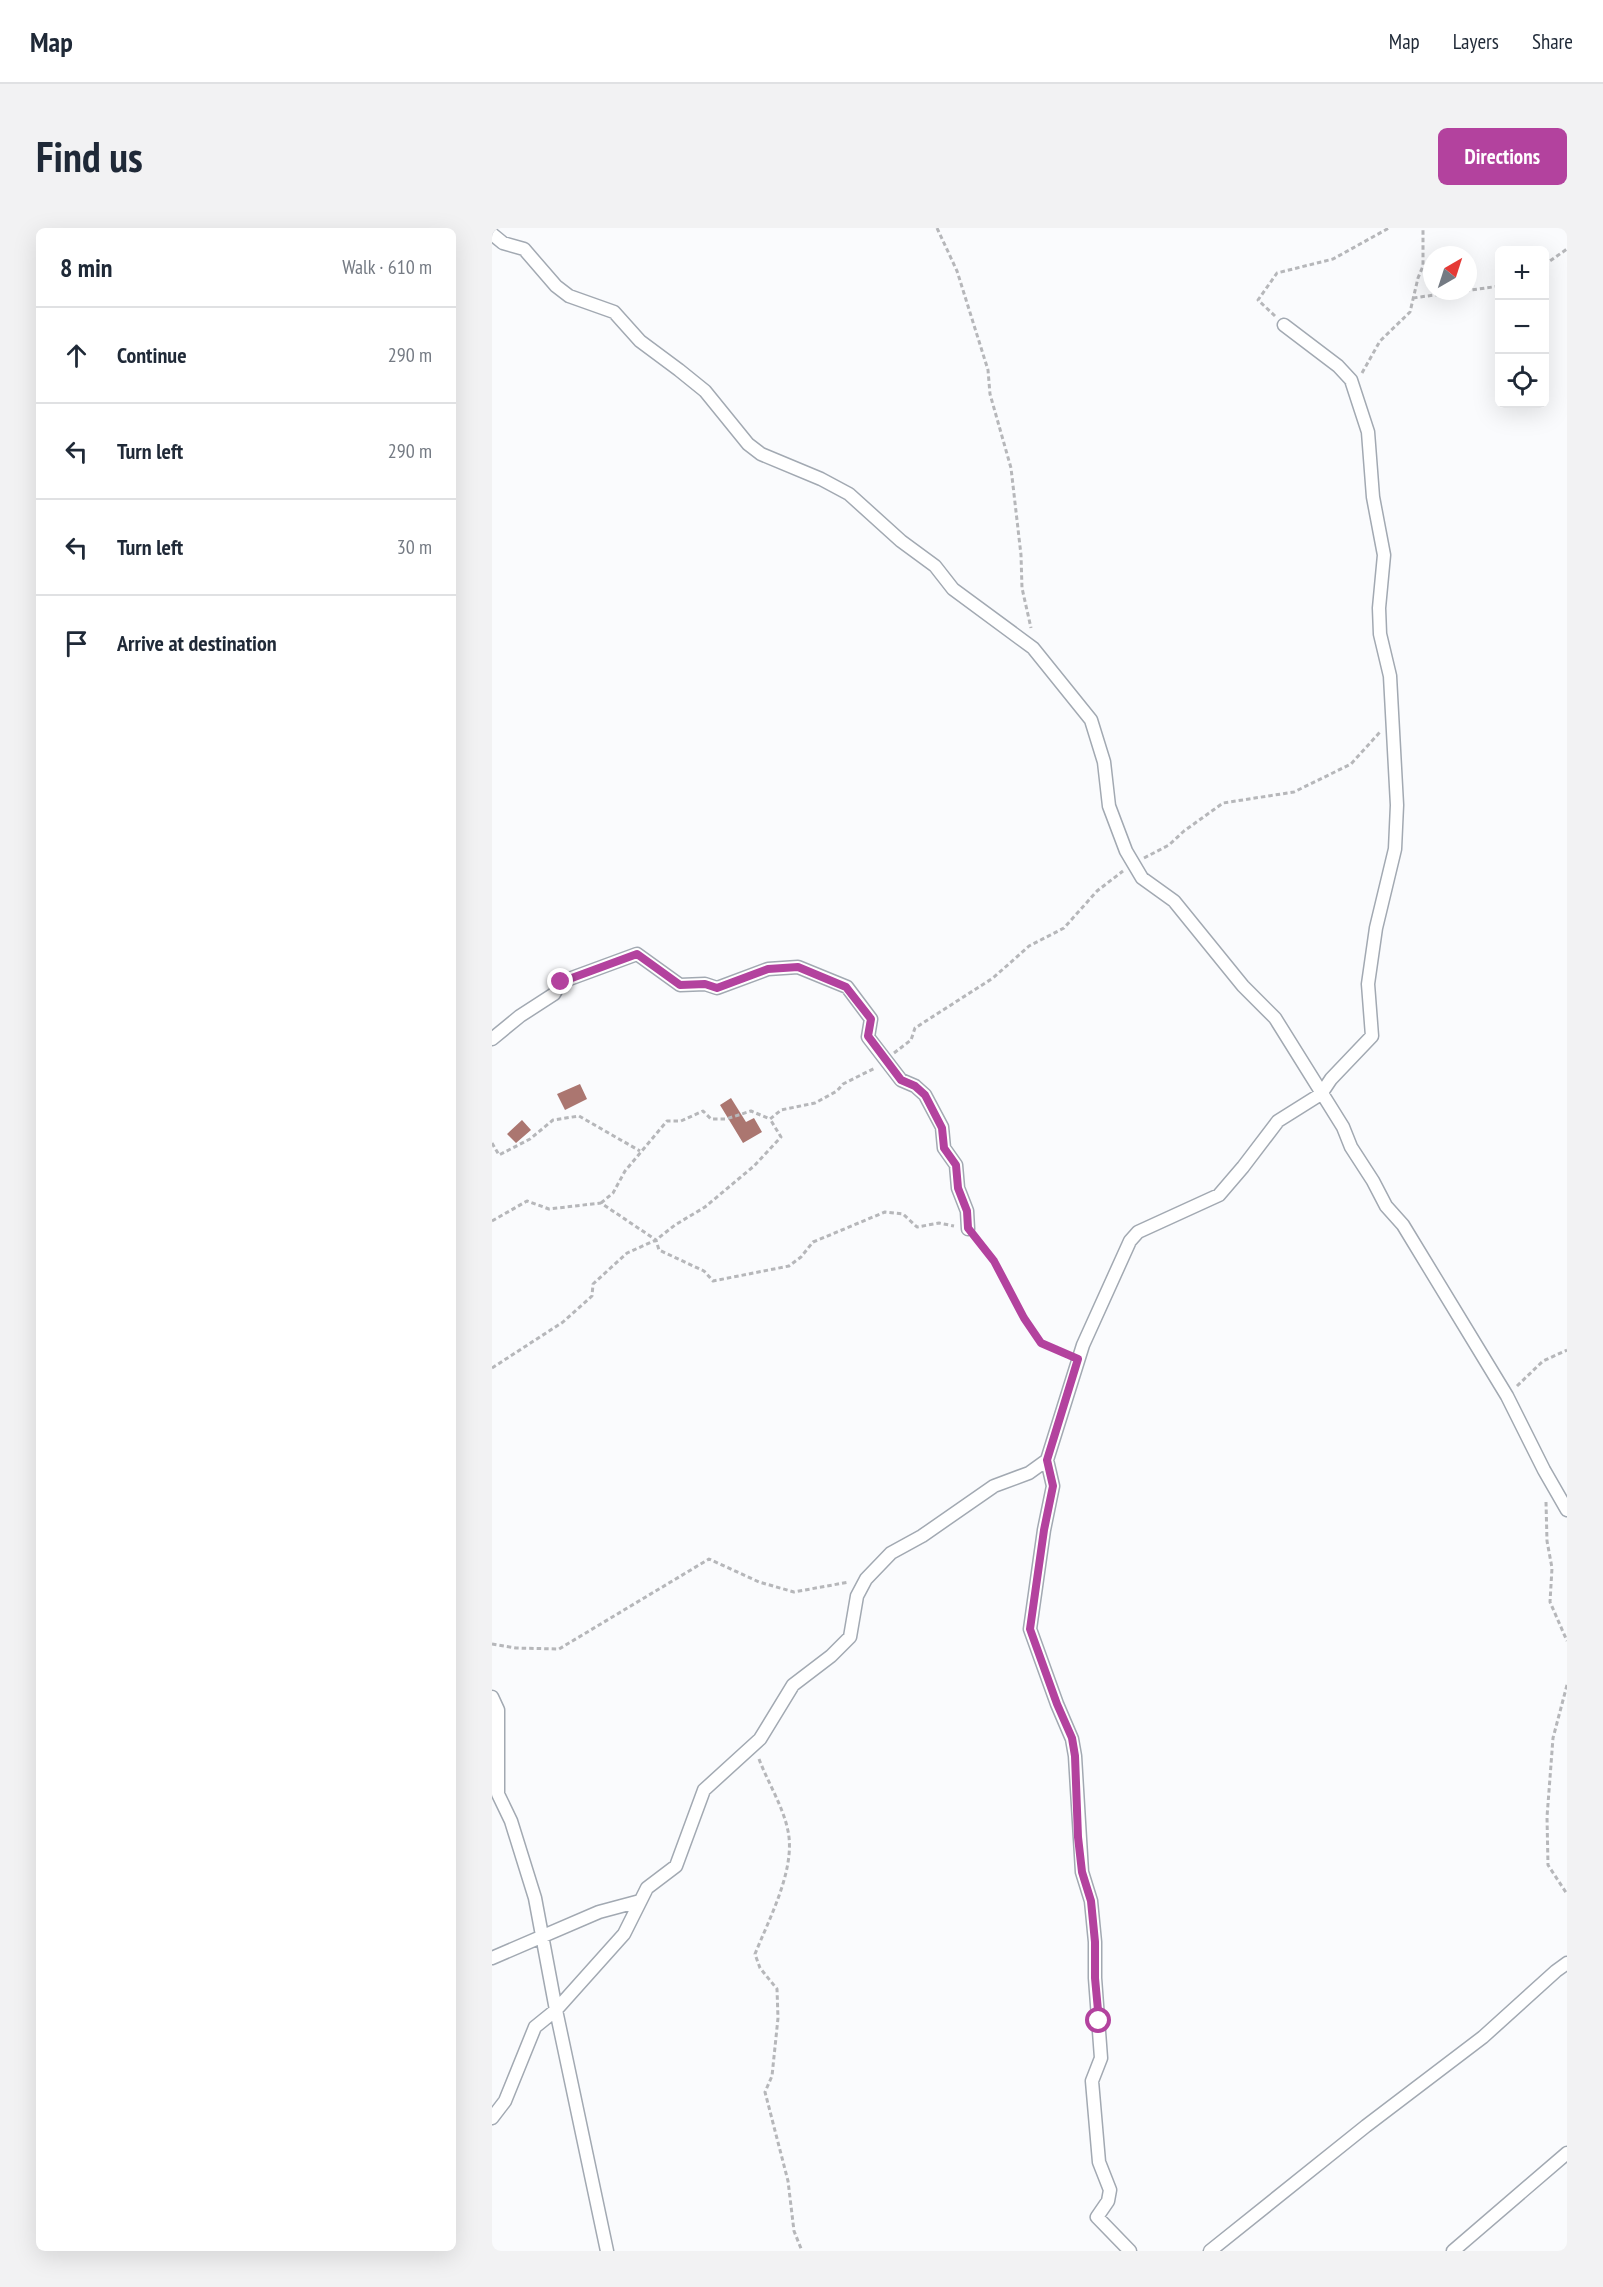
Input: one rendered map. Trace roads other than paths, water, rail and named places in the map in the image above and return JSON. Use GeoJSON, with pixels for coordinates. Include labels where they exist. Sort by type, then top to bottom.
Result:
{"type":"FeatureCollection","features":[{"type":"Feature","properties":{"kind":"street"},"geometry":{"type":"LineString","coordinates":[[492,234],[503,243],[524,249],[556,286],[569,296],[615,312],[640,341],[680,369],[705,391],[748,444],[761,454],[821,479],[849,494],[901,541],[935,566],[953,590],[1033,648],[1091,720],[1104,762],[1109,806],[1126,850],[1142,878],[1174,901],[1243,986],[1275,1018],[1343,1127],[1351,1147],[1374,1181],[1386,1206],[1403,1225],[1507,1396],[1567,1510]]}},
{"type":"Feature","properties":{"kind":"street"},"geometry":{"type":"LineString","coordinates":[[1130,2251],[1097,2217],[1108,2201],[1110,2190],[1099,2162],[1092,2081],[1101,2058],[1095,1978],[1095,1942],[1091,1901],[1082,1872],[1078,1837],[1075,1756],[1072,1738],[1030,1629],[1044,1530],[1053,1486],[1047,1460],[1078,1359],[1125,1251],[1134,1236],[1138,1232],[1219,1195],[1278,1121],[1321,1094],[1331,1079],[1372,1035],[1368,984],[1376,928],[1395,849],[1397,805],[1390,676],[1380,634],[1379,608],[1384,555],[1373,497],[1368,432],[1351,380],[1338,366],[1284,325]]}},
{"type":"Feature","properties":{"kind":"street"},"geometry":{"type":"LineString","coordinates":[[492,1039],[520,1016],[554,994],[561,982],[637,954],[680,985],[705,984],[717,988],[768,969],[798,967],[846,987],[871,1019],[868,1036],[885,1060],[901,1080],[915,1086],[925,1095],[942,1128],[944,1148],[956,1165],[958,1188],[967,1211],[968,1228]]}},
{"type":"Feature","properties":{"kind":"street"},"geometry":{"type":"LineString","coordinates":[[492,2118],[505,2101],[535,2027],[556,2010],[624,1934],[647,1888],[676,1866],[704,1790],[760,1739],[794,1685],[831,1656],[850,1637],[857,1596],[866,1579],[891,1553],[922,1536],[994,1486],[1029,1473],[1047,1460]]}},
{"type":"Feature","properties":{"kind":"street"},"geometry":{"type":"LineString","coordinates":[[492,1697],[498,1710],[498,1794],[511,1821],[535,1898],[556,2010],[607,2251]]}},
{"type":"Feature","properties":{"kind":"street"},"geometry":{"type":"LineString","coordinates":[[492,1958],[599,1912],[640,1901]]}},
{"type":"Feature","properties":{"kind":"street"},"geometry":{"type":"LineString","coordinates":[[1210,2251],[1366,2126],[1483,2037],[1567,1963]]}},
{"type":"Feature","properties":{"kind":"street"},"geometry":{"type":"LineString","coordinates":[[1453,2251],[1567,2152]]}}]}
